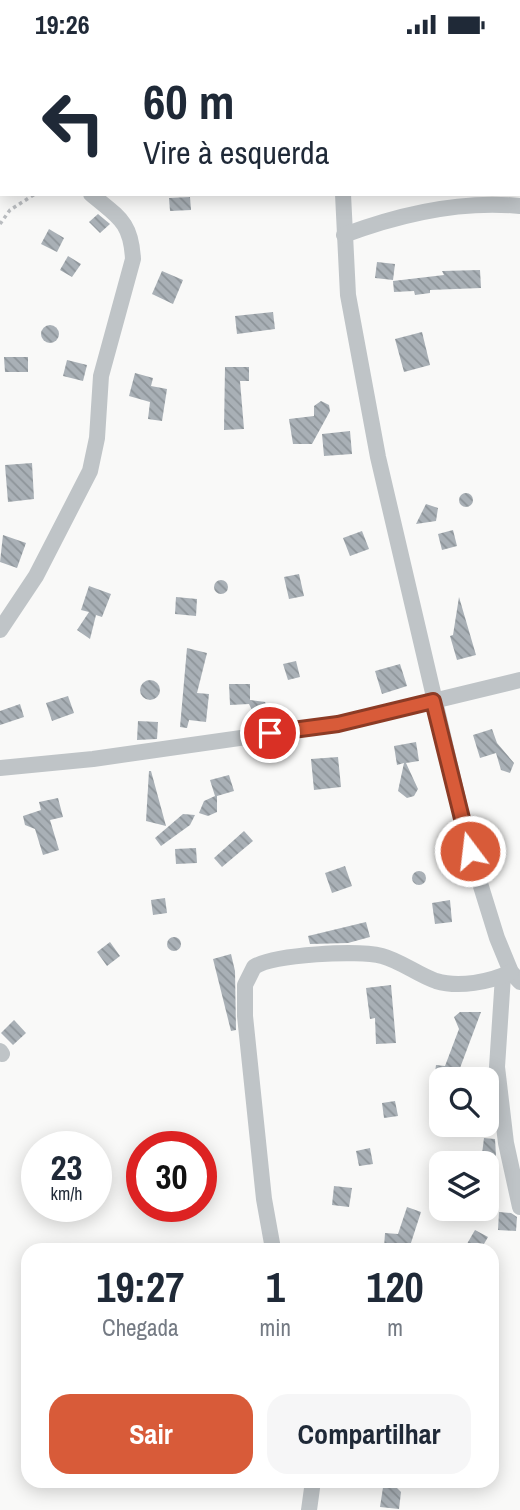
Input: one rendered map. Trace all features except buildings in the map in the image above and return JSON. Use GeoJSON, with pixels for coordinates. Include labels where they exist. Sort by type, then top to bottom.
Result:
{"type":"FeatureCollection","features":[{"type":"Feature","properties":{"kind":"street"},"geometry":{"type":"LineString","coordinates":[[0,631],[36,576],[90,471],[97,438],[101,376],[133,259],[132,241],[125,223],[93,196]]}},
{"type":"Feature","properties":{"kind":"street"},"geometry":{"type":"LineString","coordinates":[[343,196],[348,295],[373,433],[433,701],[470,851],[511,976],[497,1067],[506,1143],[520,1207]]}},
{"type":"Feature","properties":{"kind":"street"},"geometry":{"type":"LineString","coordinates":[[344,235],[393,219],[450,207],[492,203],[520,206]]}},
{"type":"Feature","properties":{"kind":"street"},"geometry":{"type":"LineString","coordinates":[[0,768],[93,759],[338,724],[520,680]]}},
{"type":"Feature","properties":{"kind":"street"},"geometry":{"type":"LineString","coordinates":[[273,1243],[264,1199],[244,1016],[245,985],[254,967],[274,959],[358,953],[383,956],[436,981],[451,984],[511,976]]}},
{"type":"Feature","properties":{"kind":"street"},"geometry":{"type":"LineString","coordinates":[[309,1510],[312,1488]]}},
{"type":"Feature","properties":{"kind":"path"},"geometry":{"type":"LineString","coordinates":[[0,224],[10,210],[32,196]]}},
{"type":"Feature","properties":{"kind":"route"},"geometry":{"type":"LineString","coordinates":[[270,733],[338,724],[433,701],[470,851]]}}]}
